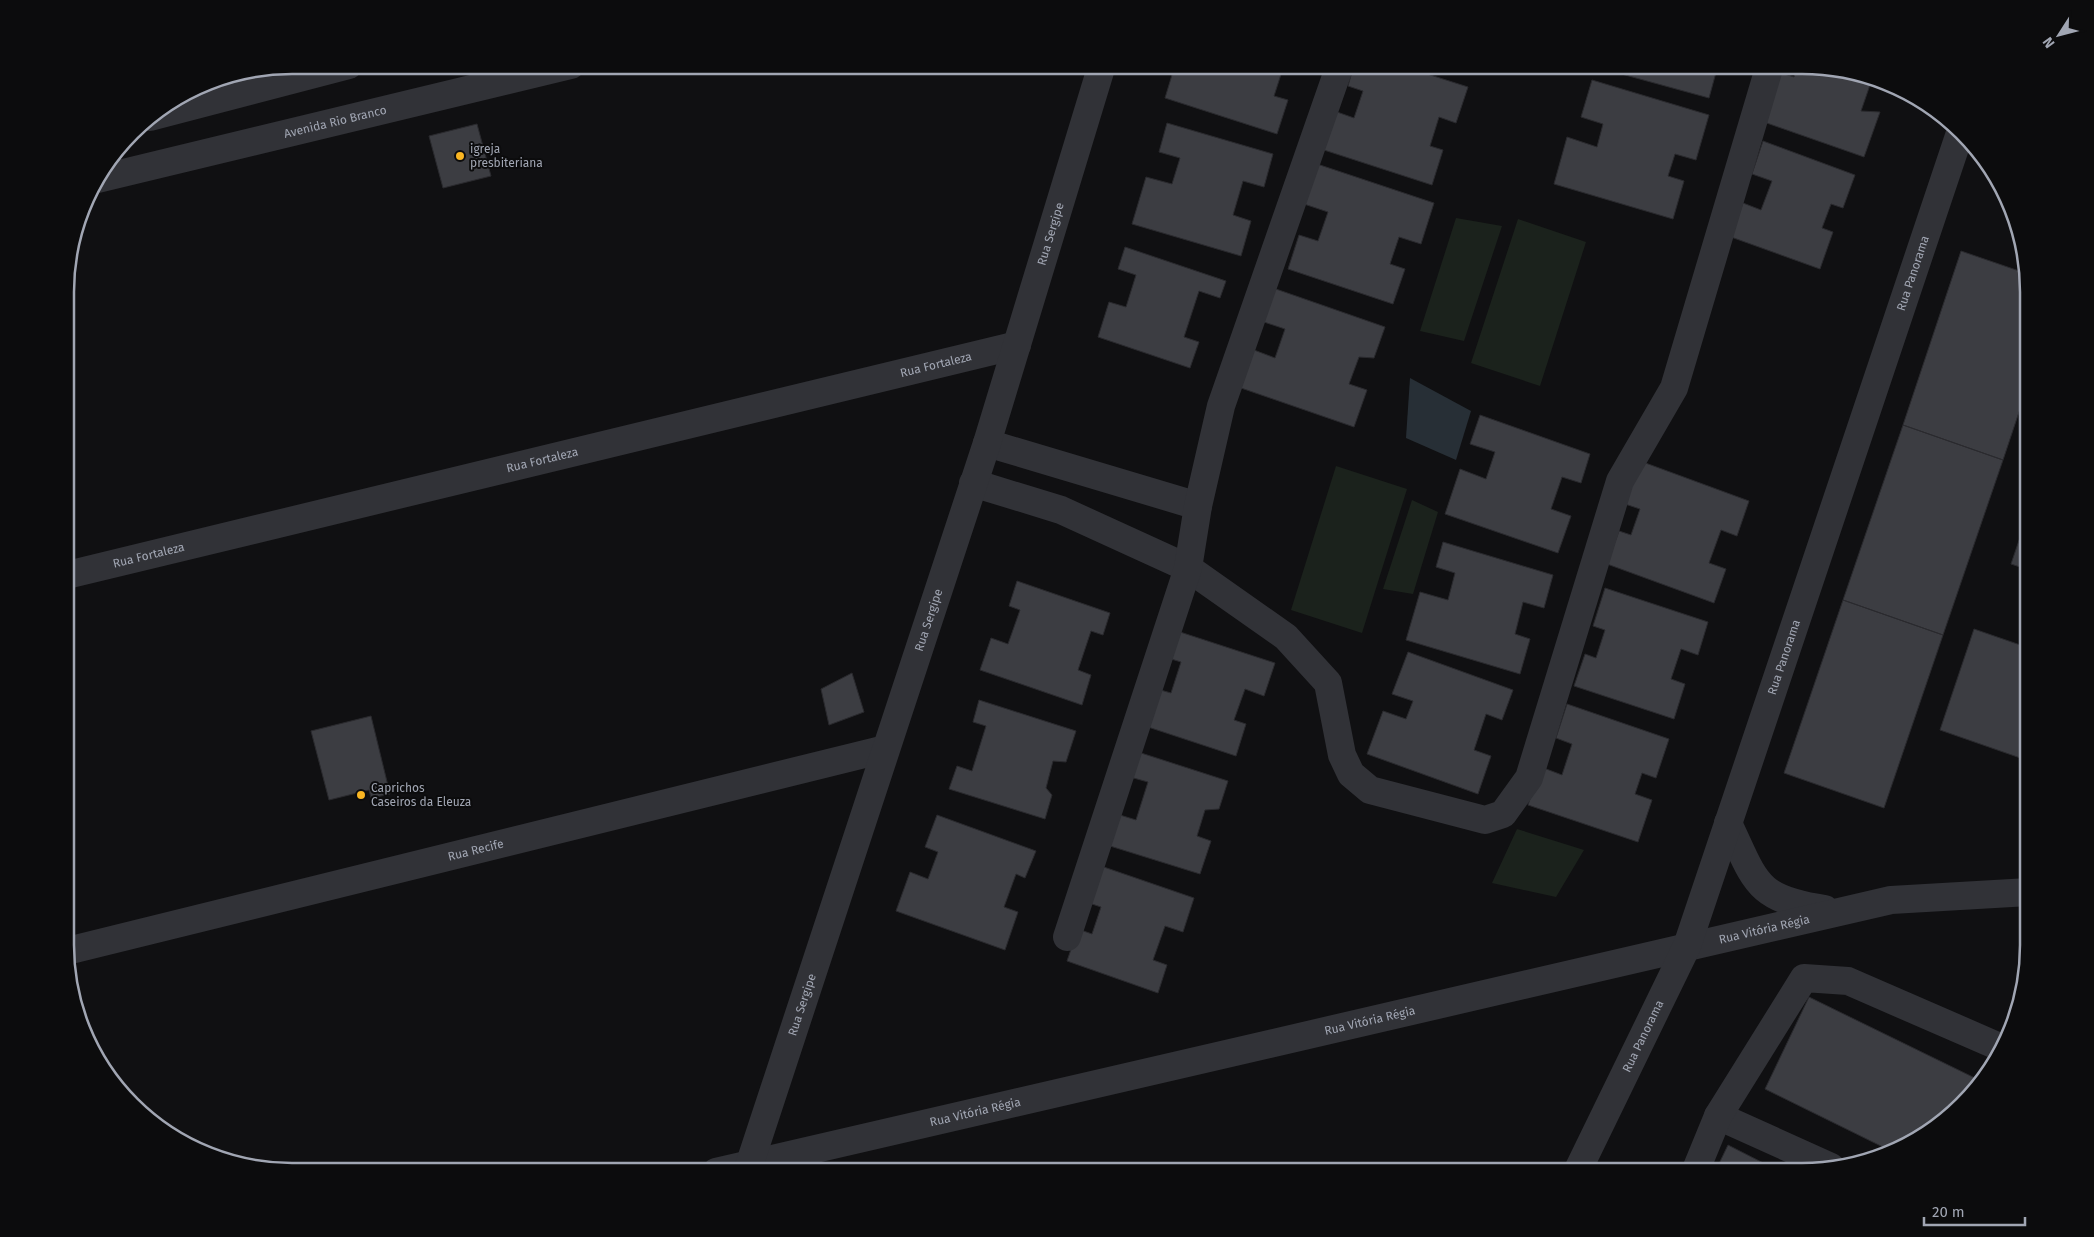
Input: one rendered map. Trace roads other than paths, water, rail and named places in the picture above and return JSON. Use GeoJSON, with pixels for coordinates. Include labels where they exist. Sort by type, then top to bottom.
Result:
{"type":"FeatureCollection","features":[{"type":"Feature","properties":{"kind":"street"},"geometry":{"type":"LineString","coordinates":[[168,112],[315,74]]}},
{"type":"Feature","properties":{"kind":"street","name":"Avenida Rio Branco"},"geometry":{"type":"LineString","coordinates":[[107,177],[534,74]]}},
{"type":"Feature","properties":{"kind":"street","name":"Rua Sergipe"},"geometry":{"type":"LineString","coordinates":[[750,1163],[884,749],[987,443],[1099,74]]}},
{"type":"Feature","properties":{"kind":"street"},"geometry":{"type":"LineString","coordinates":[[1067,937],[1188,568],[1198,506],[1221,406],[1337,74]]}},
{"type":"Feature","properties":{"kind":"street"},"geometry":{"type":"LineString","coordinates":[[973,483],[1061,510],[1188,568],[1286,637],[1328,683],[1342,755],[1351,774],[1370,790],[1485,820],[1503,814],[1529,778],[1620,481],[1674,388],[1767,74]]}},
{"type":"Feature","properties":{"kind":"street","name":"Rua Panorama"},"geometry":{"type":"LineString","coordinates":[[1581,1163],[1687,946],[1958,140]]}},
{"type":"Feature","properties":{"kind":"street","name":"Rua Fortaleza"},"geometry":{"type":"LineString","coordinates":[[74,573],[1017,344]]}},
{"type":"Feature","properties":{"kind":"street"},"geometry":{"type":"LineString","coordinates":[[987,443],[1198,506]]}},
{"type":"Feature","properties":{"kind":"street","name":"Rua Recife"},"geometry":{"type":"LineString","coordinates":[[74,949],[884,749]]}},
{"type":"Feature","properties":{"kind":"street"},"geometry":{"type":"LineString","coordinates":[[1728,823],[1747,865],[1759,885],[1776,897],[1794,905],[1839,912]]}},
{"type":"Feature","properties":{"kind":"street","name":"Rua Vitória Régia"},"geometry":{"type":"LineString","coordinates":[[769,1163],[1687,946],[1891,900],[2020,892]]}},
{"type":"Feature","properties":{"kind":"street"},"geometry":{"type":"LineString","coordinates":[[1699,1163],[1718,1116],[1804,978],[1848,981],[1996,1045]]}},
{"type":"Feature","properties":{"kind":"street"},"geometry":{"type":"LineString","coordinates":[[1718,1116],[1821,1162]]}},
{"type":"Feature","properties":{"kind":"place","name":"igreja presbiteriana"},"geometry":{"type":"Point","coordinates":[460,156]}},
{"type":"Feature","properties":{"kind":"place","name":"Caprichos Caseiros da Eleuza"},"geometry":{"type":"Point","coordinates":[361,795]}}]}
